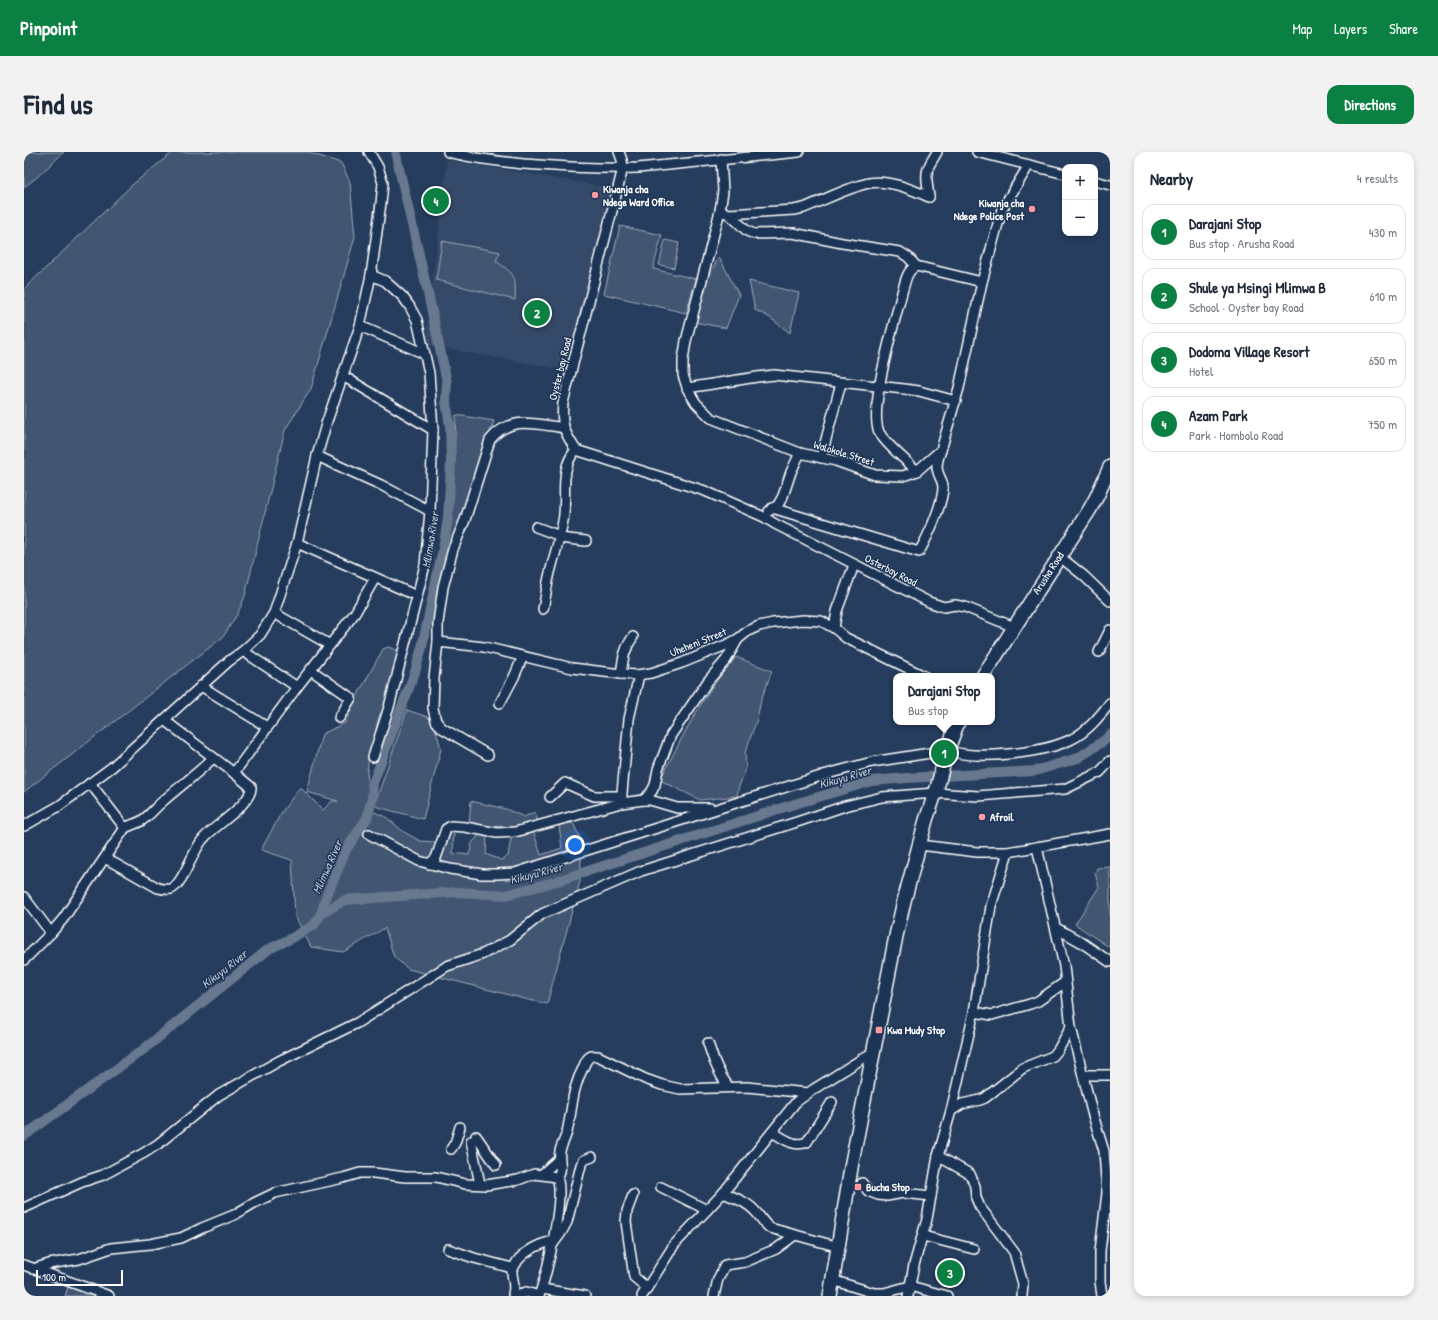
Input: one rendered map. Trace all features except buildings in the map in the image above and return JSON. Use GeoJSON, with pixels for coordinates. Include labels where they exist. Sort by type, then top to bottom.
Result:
{"type":"FeatureCollection","features":[{"type":"Feature","properties":{"kind":"highway","name":"Arusha Road"},"geometry":{"type":"LineString","coordinates":[[985,673],[1094,502],[1110,467]]}},
{"type":"Feature","properties":{"kind":"highway"},"geometry":{"type":"LineString","coordinates":[[830,1296],[852,1162],[899,922],[946,754],[957,725]]}},
{"type":"Feature","properties":{"kind":"street"},"geometry":{"type":"LineString","coordinates":[[24,826],[59,806],[112,767],[229,661],[243,651],[260,635],[274,613],[296,543],[316,456],[360,326],[371,275],[383,183],[378,167],[369,152]]}},
{"type":"Feature","properties":{"kind":"street"},"geometry":{"type":"LineString","coordinates":[[619,152],[623,168]]}},
{"type":"Feature","properties":{"kind":"street"},"geometry":{"type":"LineString","coordinates":[[452,153],[491,161],[556,167],[638,168],[720,157],[799,152]]}},
{"type":"Feature","properties":{"kind":"street"},"geometry":{"type":"LineString","coordinates":[[720,211],[730,214],[770,212],[804,208],[869,183],[896,185],[929,197],[926,177],[927,170],[937,152]]}},
{"type":"Feature","properties":{"kind":"street"},"geometry":{"type":"LineString","coordinates":[[977,152],[1062,173]]}},
{"type":"Feature","properties":{"kind":"street","name":"Walokole Street"},"geometry":{"type":"LineString","coordinates":[[720,157],[722,190],[720,211],[686,341],[683,360],[683,375],[687,388],[696,403],[711,418],[800,453],[875,475],[903,476],[917,471],[941,450]]}},
{"type":"Feature","properties":{"kind":"street"},"geometry":{"type":"LineString","coordinates":[[772,508],[919,552],[927,538],[942,497],[943,484],[937,467],[956,401],[982,282],[1002,209],[1029,165]]}},
{"type":"Feature","properties":{"kind":"street","name":"Oyster bay Road"},"geometry":{"type":"LineString","coordinates":[[576,450],[568,438],[564,428],[562,418],[563,403],[623,168]]}},
{"type":"Feature","properties":{"kind":"street"},"geometry":{"type":"LineString","coordinates":[[1098,182],[1110,185]]}},
{"type":"Feature","properties":{"kind":"street"},"geometry":{"type":"LineString","coordinates":[[730,214],[747,231],[754,234],[793,233],[842,243],[900,252],[908,257],[916,266],[982,282]]}},
{"type":"Feature","properties":{"kind":"street"},"geometry":{"type":"LineString","coordinates":[[916,266],[911,269],[908,274],[903,289],[879,386],[876,420],[879,432],[917,471]]}},
{"type":"Feature","properties":{"kind":"street"},"geometry":{"type":"LineString","coordinates":[[371,275],[385,281],[402,297],[410,307],[417,320],[430,373],[433,430],[430,511],[425,565],[389,707],[373,757]]}},
{"type":"Feature","properties":{"kind":"street"},"geometry":{"type":"LineString","coordinates":[[360,326],[425,354]]}},
{"type":"Feature","properties":{"kind":"street"},"geometry":{"type":"LineString","coordinates":[[343,376],[433,430]]}},
{"type":"Feature","properties":{"kind":"street"},"geometry":{"type":"LineString","coordinates":[[687,388],[757,377],[774,376],[918,391],[956,401]]}},
{"type":"Feature","properties":{"kind":"street"},"geometry":{"type":"LineString","coordinates":[[821,458],[841,383]]}},
{"type":"Feature","properties":{"kind":"street"},"geometry":{"type":"LineString","coordinates":[[488,755],[442,728],[436,721],[433,708],[440,608],[447,572],[453,549],[465,520],[490,440],[497,431],[508,425],[518,423],[564,428]]}},
{"type":"Feature","properties":{"kind":"street"},"geometry":{"type":"LineString","coordinates":[[543,609],[550,570],[564,520],[567,462],[576,450],[705,491],[764,517],[772,508],[778,505],[800,453]]}},
{"type":"Feature","properties":{"kind":"street"},"geometry":{"type":"LineString","coordinates":[[316,456],[381,485],[430,511]]}},
{"type":"Feature","properties":{"kind":"street","name":"Osterbay Road"},"geometry":{"type":"LineString","coordinates":[[764,517],[854,565],[929,602],[944,606],[965,607],[1014,627]]}},
{"type":"Feature","properties":{"kind":"street"},"geometry":{"type":"LineString","coordinates":[[536,526],[560,537],[586,541]]}},
{"type":"Feature","properties":{"kind":"street"},"geometry":{"type":"LineString","coordinates":[[296,543],[417,596]]}},
{"type":"Feature","properties":{"kind":"street"},"geometry":{"type":"LineString","coordinates":[[1059,556],[1084,576],[1110,601]]}},
{"type":"Feature","properties":{"kind":"street"},"geometry":{"type":"LineString","coordinates":[[834,628],[837,611],[854,565]]}},
{"type":"Feature","properties":{"kind":"street"},"geometry":{"type":"LineString","coordinates":[[234,773],[297,687],[355,612],[375,578]]}},
{"type":"Feature","properties":{"kind":"street"},"geometry":{"type":"LineString","coordinates":[[274,613],[330,646]]}},
{"type":"Feature","properties":{"kind":"street","name":"Uheheni Street"},"geometry":{"type":"LineString","coordinates":[[438,642],[484,647],[572,668],[639,675],[651,673],[682,663],[726,645],[738,639],[748,630],[774,623],[803,620],[821,621],[834,628],[846,638],[918,673]]}},
{"type":"Feature","properties":{"kind":"street"},"geometry":{"type":"LineString","coordinates":[[1099,652],[1110,630]]}},
{"type":"Feature","properties":{"kind":"street"},"geometry":{"type":"LineString","coordinates":[[621,674],[624,652],[627,644],[633,637]]}},
{"type":"Feature","properties":{"kind":"street"},"geometry":{"type":"LineString","coordinates":[[644,800],[655,785],[658,769],[671,735],[708,681],[726,660],[738,639]]}},
{"type":"Feature","properties":{"kind":"street"},"geometry":{"type":"LineString","coordinates":[[243,651],[297,687]]}},
{"type":"Feature","properties":{"kind":"street"},"geometry":{"type":"LineString","coordinates":[[500,703],[523,656]]}},
{"type":"Feature","properties":{"kind":"street"},"geometry":{"type":"LineString","coordinates":[[311,670],[351,698],[339,718]]}},
{"type":"Feature","properties":{"kind":"street"},"geometry":{"type":"LineString","coordinates":[[621,800],[629,719],[639,675]]}},
{"type":"Feature","properties":{"kind":"street"},"geometry":{"type":"LineString","coordinates":[[201,686],[267,727]]}},
{"type":"Feature","properties":{"kind":"street"},"geometry":{"type":"LineString","coordinates":[[369,834],[414,859],[429,864],[482,874],[515,873],[790,785],[872,762],[930,753],[981,756],[1053,747],[1071,739],[1083,731],[1094,722],[1110,703]]}},
{"type":"Feature","properties":{"kind":"street"},"geometry":{"type":"LineString","coordinates":[[105,858],[158,888],[165,890],[171,889],[180,880],[193,854],[204,837],[236,810],[250,795],[251,787],[164,720]]}},
{"type":"Feature","properties":{"kind":"street"},"geometry":{"type":"LineString","coordinates":[[24,960],[51,934],[82,893],[124,828],[139,822],[146,817],[160,803],[195,775],[213,758]]}},
{"type":"Feature","properties":{"kind":"street"},"geometry":{"type":"LineString","coordinates":[[24,1208],[82,1182],[103,1175],[144,1153],[158,1144],[219,1095],[279,1061],[357,1023],[447,966],[483,954],[510,940],[542,914],[641,871],[845,806],[882,797],[936,791],[978,796],[1065,789],[1100,772],[1110,761]]}},
{"type":"Feature","properties":{"kind":"street"},"geometry":{"type":"LineString","coordinates":[[90,783],[124,828]]}},
{"type":"Feature","properties":{"kind":"street"},"geometry":{"type":"LineString","coordinates":[[550,797],[566,783],[594,796],[621,800],[650,800],[678,808],[719,808]]}},
{"type":"Feature","properties":{"kind":"street"},"geometry":{"type":"LineString","coordinates":[[429,864],[437,856],[446,829],[451,826],[507,833],[522,830],[621,800]]}},
{"type":"Feature","properties":{"kind":"street"},"geometry":{"type":"LineString","coordinates":[[920,845],[978,852],[1008,852],[1110,834]]}},
{"type":"Feature","properties":{"kind":"street"},"geometry":{"type":"LineString","coordinates":[[1037,847],[1064,966],[1071,1027],[1082,1075],[1107,1151],[1107,1193],[1100,1251],[1100,1281],[1102,1296]]}},
{"type":"Feature","properties":{"kind":"street"},"geometry":{"type":"LineString","coordinates":[[908,1296],[914,1265],[923,1236],[938,1156],[952,1111],[974,1012],[991,906],[1008,852]]}},
{"type":"Feature","properties":{"kind":"street"},"geometry":{"type":"LineString","coordinates":[[24,897],[51,934]]}},
{"type":"Feature","properties":{"kind":"street"},"geometry":{"type":"LineString","coordinates":[[1056,928],[1095,951],[1110,962]]}},
{"type":"Feature","properties":{"kind":"street"},"geometry":{"type":"LineString","coordinates":[[974,1012],[992,1015],[1030,1004],[1038,1001],[1065,982]]}},
{"type":"Feature","properties":{"kind":"street"},"geometry":{"type":"LineString","coordinates":[[952,1111],[962,1104],[985,1098],[1023,1068],[1053,1056],[1071,1027]]}},
{"type":"Feature","properties":{"kind":"street"},"geometry":{"type":"LineString","coordinates":[[708,1043],[716,1065],[723,1080],[728,1086]]}},
{"type":"Feature","properties":{"kind":"street"},"geometry":{"type":"LineString","coordinates":[[642,1296],[674,1246],[723,1193],[796,1102],[873,1052]]}},
{"type":"Feature","properties":{"kind":"street"},"geometry":{"type":"LineString","coordinates":[[557,1177],[561,1170],[559,1159],[560,1152],[568,1128],[575,1086],[586,1061],[588,1058],[593,1056],[598,1056],[645,1078],[672,1087],[688,1089],[728,1086],[808,1093]]}},
{"type":"Feature","properties":{"kind":"street"},"geometry":{"type":"LineString","coordinates":[[1082,1075],[1110,1075]]}},
{"type":"Feature","properties":{"kind":"street"},"geometry":{"type":"LineString","coordinates":[[772,1132],[796,1145],[807,1142],[832,1102]]}},
{"type":"Feature","properties":{"kind":"street"},"geometry":{"type":"LineString","coordinates":[[451,1149],[460,1127]]}},
{"type":"Feature","properties":{"kind":"street"},"geometry":{"type":"LineString","coordinates":[[480,1184],[474,1139],[496,1165]]}},
{"type":"Feature","properties":{"kind":"street"},"geometry":{"type":"LineString","coordinates":[[584,1296],[526,1292],[515,1295],[515,1283],[512,1268],[521,1257],[537,1246],[552,1244],[561,1233],[567,1222],[581,1165],[588,1155]]}},
{"type":"Feature","properties":{"kind":"street"},"geometry":{"type":"LineString","coordinates":[[938,1156],[970,1174],[975,1186],[976,1198],[980,1207],[1014,1252],[1023,1284],[1022,1296]]}},
{"type":"Feature","properties":{"kind":"street"},"geometry":{"type":"LineString","coordinates":[[542,1174],[559,1159]]}},
{"type":"Feature","properties":{"kind":"street"},"geometry":{"type":"LineString","coordinates":[[33,1268],[79,1259],[111,1248],[150,1244],[180,1238],[234,1215],[275,1193],[360,1173],[374,1173],[404,1177],[436,1177],[465,1184],[496,1184],[518,1180],[534,1174],[557,1177]]}},
{"type":"Feature","properties":{"kind":"street"},"geometry":{"type":"LineString","coordinates":[[540,1293],[552,1244],[559,1199],[559,1182],[557,1177]]}},
{"type":"Feature","properties":{"kind":"street"},"geometry":{"type":"LineString","coordinates":[[862,1183],[868,1191],[878,1195],[887,1196],[903,1193],[931,1196]]}},
{"type":"Feature","properties":{"kind":"street"},"geometry":{"type":"LineString","coordinates":[[661,1187],[707,1210]]}},
{"type":"Feature","properties":{"kind":"street"},"geometry":{"type":"LineString","coordinates":[[723,1193],[737,1198],[754,1210],[765,1225],[839,1247]]}},
{"type":"Feature","properties":{"kind":"street"},"geometry":{"type":"LineString","coordinates":[[633,1195],[627,1210],[626,1222],[634,1277],[647,1288]]}},
{"type":"Feature","properties":{"kind":"street"},"geometry":{"type":"LineString","coordinates":[[714,1296],[718,1279],[725,1265],[745,1262],[776,1249],[795,1235]]}},
{"type":"Feature","properties":{"kind":"street"},"geometry":{"type":"LineString","coordinates":[[923,1236],[974,1248]]}},
{"type":"Feature","properties":{"kind":"street"},"geometry":{"type":"LineString","coordinates":[[448,1249],[474,1258],[512,1268]]}},
{"type":"Feature","properties":{"kind":"street"},"geometry":{"type":"LineString","coordinates":[[24,1265],[109,1296]]}},
{"type":"Feature","properties":{"kind":"street"},"geometry":{"type":"LineString","coordinates":[[832,1280],[874,1293],[884,1293],[910,1286],[947,1296]]}},
{"type":"Feature","properties":{"kind":"shaded area"},"geometry":{"type":"Polygon","coordinates":[[[24,152],[64,152],[24,187],[24,152]]]}},
{"type":"Feature","properties":{"kind":"shaded area"},"geometry":{"type":"Polygon","coordinates":[[[173,152],[307,152],[341,163],[350,182],[355,237],[311,389],[285,430],[245,596],[238,613],[223,637],[24,792],[24,289],[132,185],[173,152]]]}},
{"type":"Feature","properties":{"kind":"shaded area"},"geometry":{"type":"Polygon","coordinates":[[[447,160],[613,188],[566,370],[425,345],[447,160]]]}},
{"type":"Feature","properties":{"kind":"shaded area"},"geometry":{"type":"Polygon","coordinates":[[[620,226],[662,235],[653,269],[696,279],[686,313],[604,294],[620,226]]]}},
{"type":"Feature","properties":{"kind":"shaded area"},"geometry":{"type":"Polygon","coordinates":[[[665,240],[679,243],[674,268],[659,265],[665,240]]]}},
{"type":"Feature","properties":{"kind":"shaded area"},"geometry":{"type":"Polygon","coordinates":[[[442,241],[500,252],[496,261],[511,273],[515,281],[515,300],[436,280],[442,241]]]}},
{"type":"Feature","properties":{"kind":"shaded area"},"geometry":{"type":"Polygon","coordinates":[[[719,257],[739,295],[726,328],[694,322],[707,279],[719,257]]]}},
{"type":"Feature","properties":{"kind":"shaded area"},"geometry":{"type":"Polygon","coordinates":[[[749,281],[799,293],[790,333],[769,317],[755,310],[749,281]]]}},
{"type":"Feature","properties":{"kind":"shaded area"},"geometry":{"type":"Polygon","coordinates":[[[456,415],[494,421],[474,473],[463,513],[452,541],[448,540],[452,503],[456,415]]]}},
{"type":"Feature","properties":{"kind":"shaded area"},"geometry":{"type":"Polygon","coordinates":[[[388,647],[400,651],[386,707],[380,714],[375,739],[369,754],[367,772],[369,793],[365,808],[386,817],[404,832],[420,841],[434,842],[454,832],[453,853],[469,855],[472,843],[479,835],[487,837],[486,854],[501,860],[508,856],[511,838],[534,833],[541,855],[562,848],[559,825],[573,823],[582,842],[580,881],[547,1004],[408,969],[394,957],[385,928],[343,952],[311,947],[295,916],[292,860],[261,850],[281,813],[300,787],[323,810],[332,801],[338,801],[307,792],[322,734],[345,723],[356,698],[383,649],[388,647]]]}},
{"type":"Feature","properties":{"kind":"shaded area"},"geometry":{"type":"Polygon","coordinates":[[[736,657],[772,671],[761,700],[757,719],[745,753],[746,769],[739,786],[737,796],[700,800],[660,780],[703,701],[724,671],[736,657]]]}},
{"type":"Feature","properties":{"kind":"shaded area"},"geometry":{"type":"Polygon","coordinates":[[[407,710],[433,719],[441,749],[423,819],[374,806],[407,710]]]}},
{"type":"Feature","properties":{"kind":"shaded area"},"geometry":{"type":"Polygon","coordinates":[[[471,801],[506,809],[524,817],[535,812],[538,822],[520,827],[485,826],[469,823],[471,801]]]}},
{"type":"Feature","properties":{"kind":"shaded area"},"geometry":{"type":"Polygon","coordinates":[[[1110,867],[1110,948],[1075,924],[1099,887],[1095,873],[1097,868],[1110,867]]]}},
{"type":"Feature","properties":{"kind":"shaded area"},"geometry":{"type":"Polygon","coordinates":[[[68,1287],[93,1296],[65,1296],[68,1287]]]}},
{"type":"Feature","properties":{"kind":"waterway","name":"Mlimwa River"},"geometry":{"type":"LineString","coordinates":[[321,914],[327,895],[346,850],[367,818],[372,800],[373,783],[415,672],[422,647],[443,549],[448,518],[451,463],[450,426],[446,401],[447,382],[396,155]]}},
{"type":"Feature","properties":{"kind":"waterway","name":"Kikuyu River"},"geometry":{"type":"LineString","coordinates":[[24,1136],[144,1049],[269,949],[314,925],[321,914],[345,900],[456,892],[506,895],[557,881],[788,806],[872,781],[1035,771],[1078,758],[1110,735]]}},
{"type":"Feature","properties":{"kind":"place","name":"Kiwanja cha Ndege Ward Office"},"geometry":{"type":"Point","coordinates":[595,195]}},
{"type":"Feature","properties":{"kind":"place","name":"Azam Park"},"geometry":{"type":"Point","coordinates":[436,201]}},
{"type":"Feature","properties":{"kind":"place","name":"Kiwanja cha Ndege Police Post"},"geometry":{"type":"Point","coordinates":[1032,209]}},
{"type":"Feature","properties":{"kind":"place","name":"Shule ya Msingi Mlimwa B"},"geometry":{"type":"Point","coordinates":[537,313]}},
{"type":"Feature","properties":{"kind":"place","name":"Darajani Stop"},"geometry":{"type":"Point","coordinates":[944,753]}},
{"type":"Feature","properties":{"kind":"place","name":"Afroil"},"geometry":{"type":"Point","coordinates":[982,817]}},
{"type":"Feature","properties":{"kind":"place","name":"Kwa Mudy Stop"},"geometry":{"type":"Point","coordinates":[879,1030]}},
{"type":"Feature","properties":{"kind":"place","name":"Bucha Stop"},"geometry":{"type":"Point","coordinates":[858,1187]}},
{"type":"Feature","properties":{"kind":"place","name":"Dodoma Village Resort"},"geometry":{"type":"Point","coordinates":[950,1273]}}]}
